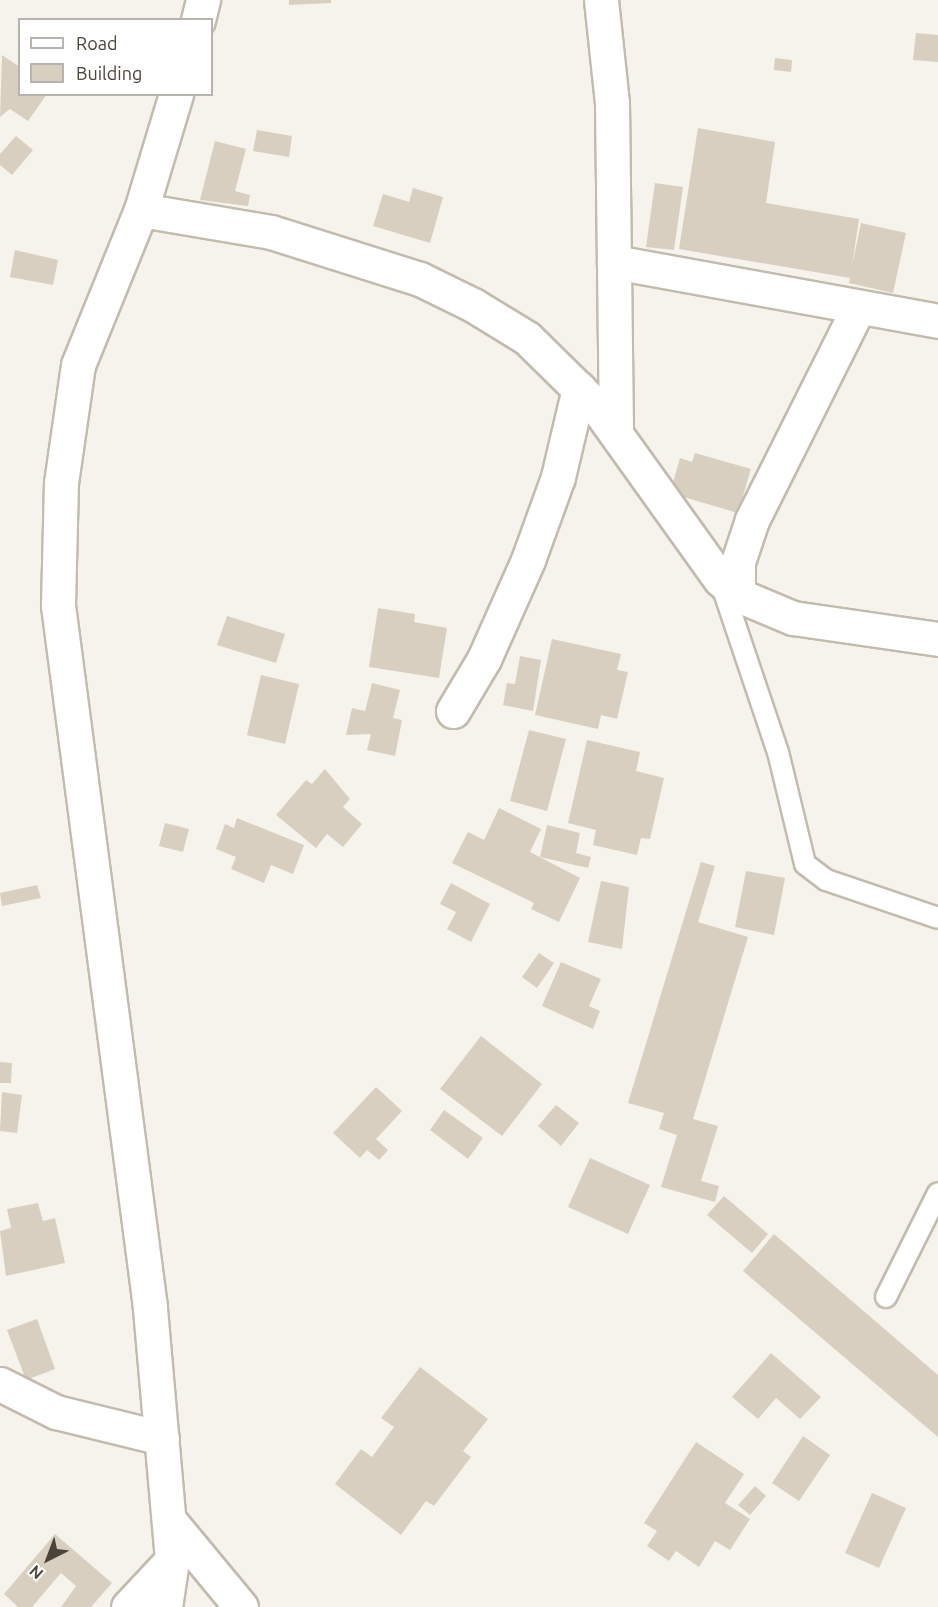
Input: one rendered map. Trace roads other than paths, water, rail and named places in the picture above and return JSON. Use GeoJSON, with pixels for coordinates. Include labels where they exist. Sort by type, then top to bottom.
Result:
{"type":"FeatureCollection","features":[{"type":"Feature","properties":{"kind":"street"},"geometry":{"type":"LineString","coordinates":[[198,18],[203,0]]}},
{"type":"Feature","properties":{"kind":"street"},"geometry":{"type":"LineString","coordinates":[[601,0],[612,103],[616,433]]}},
{"type":"Feature","properties":{"kind":"street"},"geometry":{"type":"LineString","coordinates":[[165,1607],[172,1560],[150,1307],[58,605],[61,483],[78,365],[141,210],[175,96]]}},
{"type":"Feature","properties":{"kind":"street"},"geometry":{"type":"LineString","coordinates":[[141,210],[271,232],[420,279],[526,338],[579,388],[616,433],[729,587],[793,618],[938,639]]}},
{"type":"Feature","properties":{"kind":"street"},"geometry":{"type":"LineString","coordinates":[[614,262],[938,321]]}},
{"type":"Feature","properties":{"kind":"street"},"geometry":{"type":"LineString","coordinates":[[729,587],[752,520],[858,308]]}},
{"type":"Feature","properties":{"kind":"street"},"geometry":{"type":"LineString","coordinates":[[453,711],[484,659],[528,560],[558,477],[579,388]]}},
{"type":"Feature","properties":{"kind":"street"},"geometry":{"type":"LineString","coordinates":[[0,1384],[56,1412],[162,1438]]}},
{"type":"Feature","properties":{"kind":"street"},"geometry":{"type":"LineString","coordinates":[[169,1520],[241,1607]]}},
{"type":"Feature","properties":{"kind":"street"},"geometry":{"type":"LineString","coordinates":[[128,1607],[172,1560]]}},
{"type":"Feature","properties":{"kind":"lane"},"geometry":{"type":"LineString","coordinates":[[729,587],[778,752],[806,864],[826,880],[938,918]]}},
{"type":"Feature","properties":{"kind":"lane"},"geometry":{"type":"LineString","coordinates":[[886,1297],[938,1193]]}}]}
